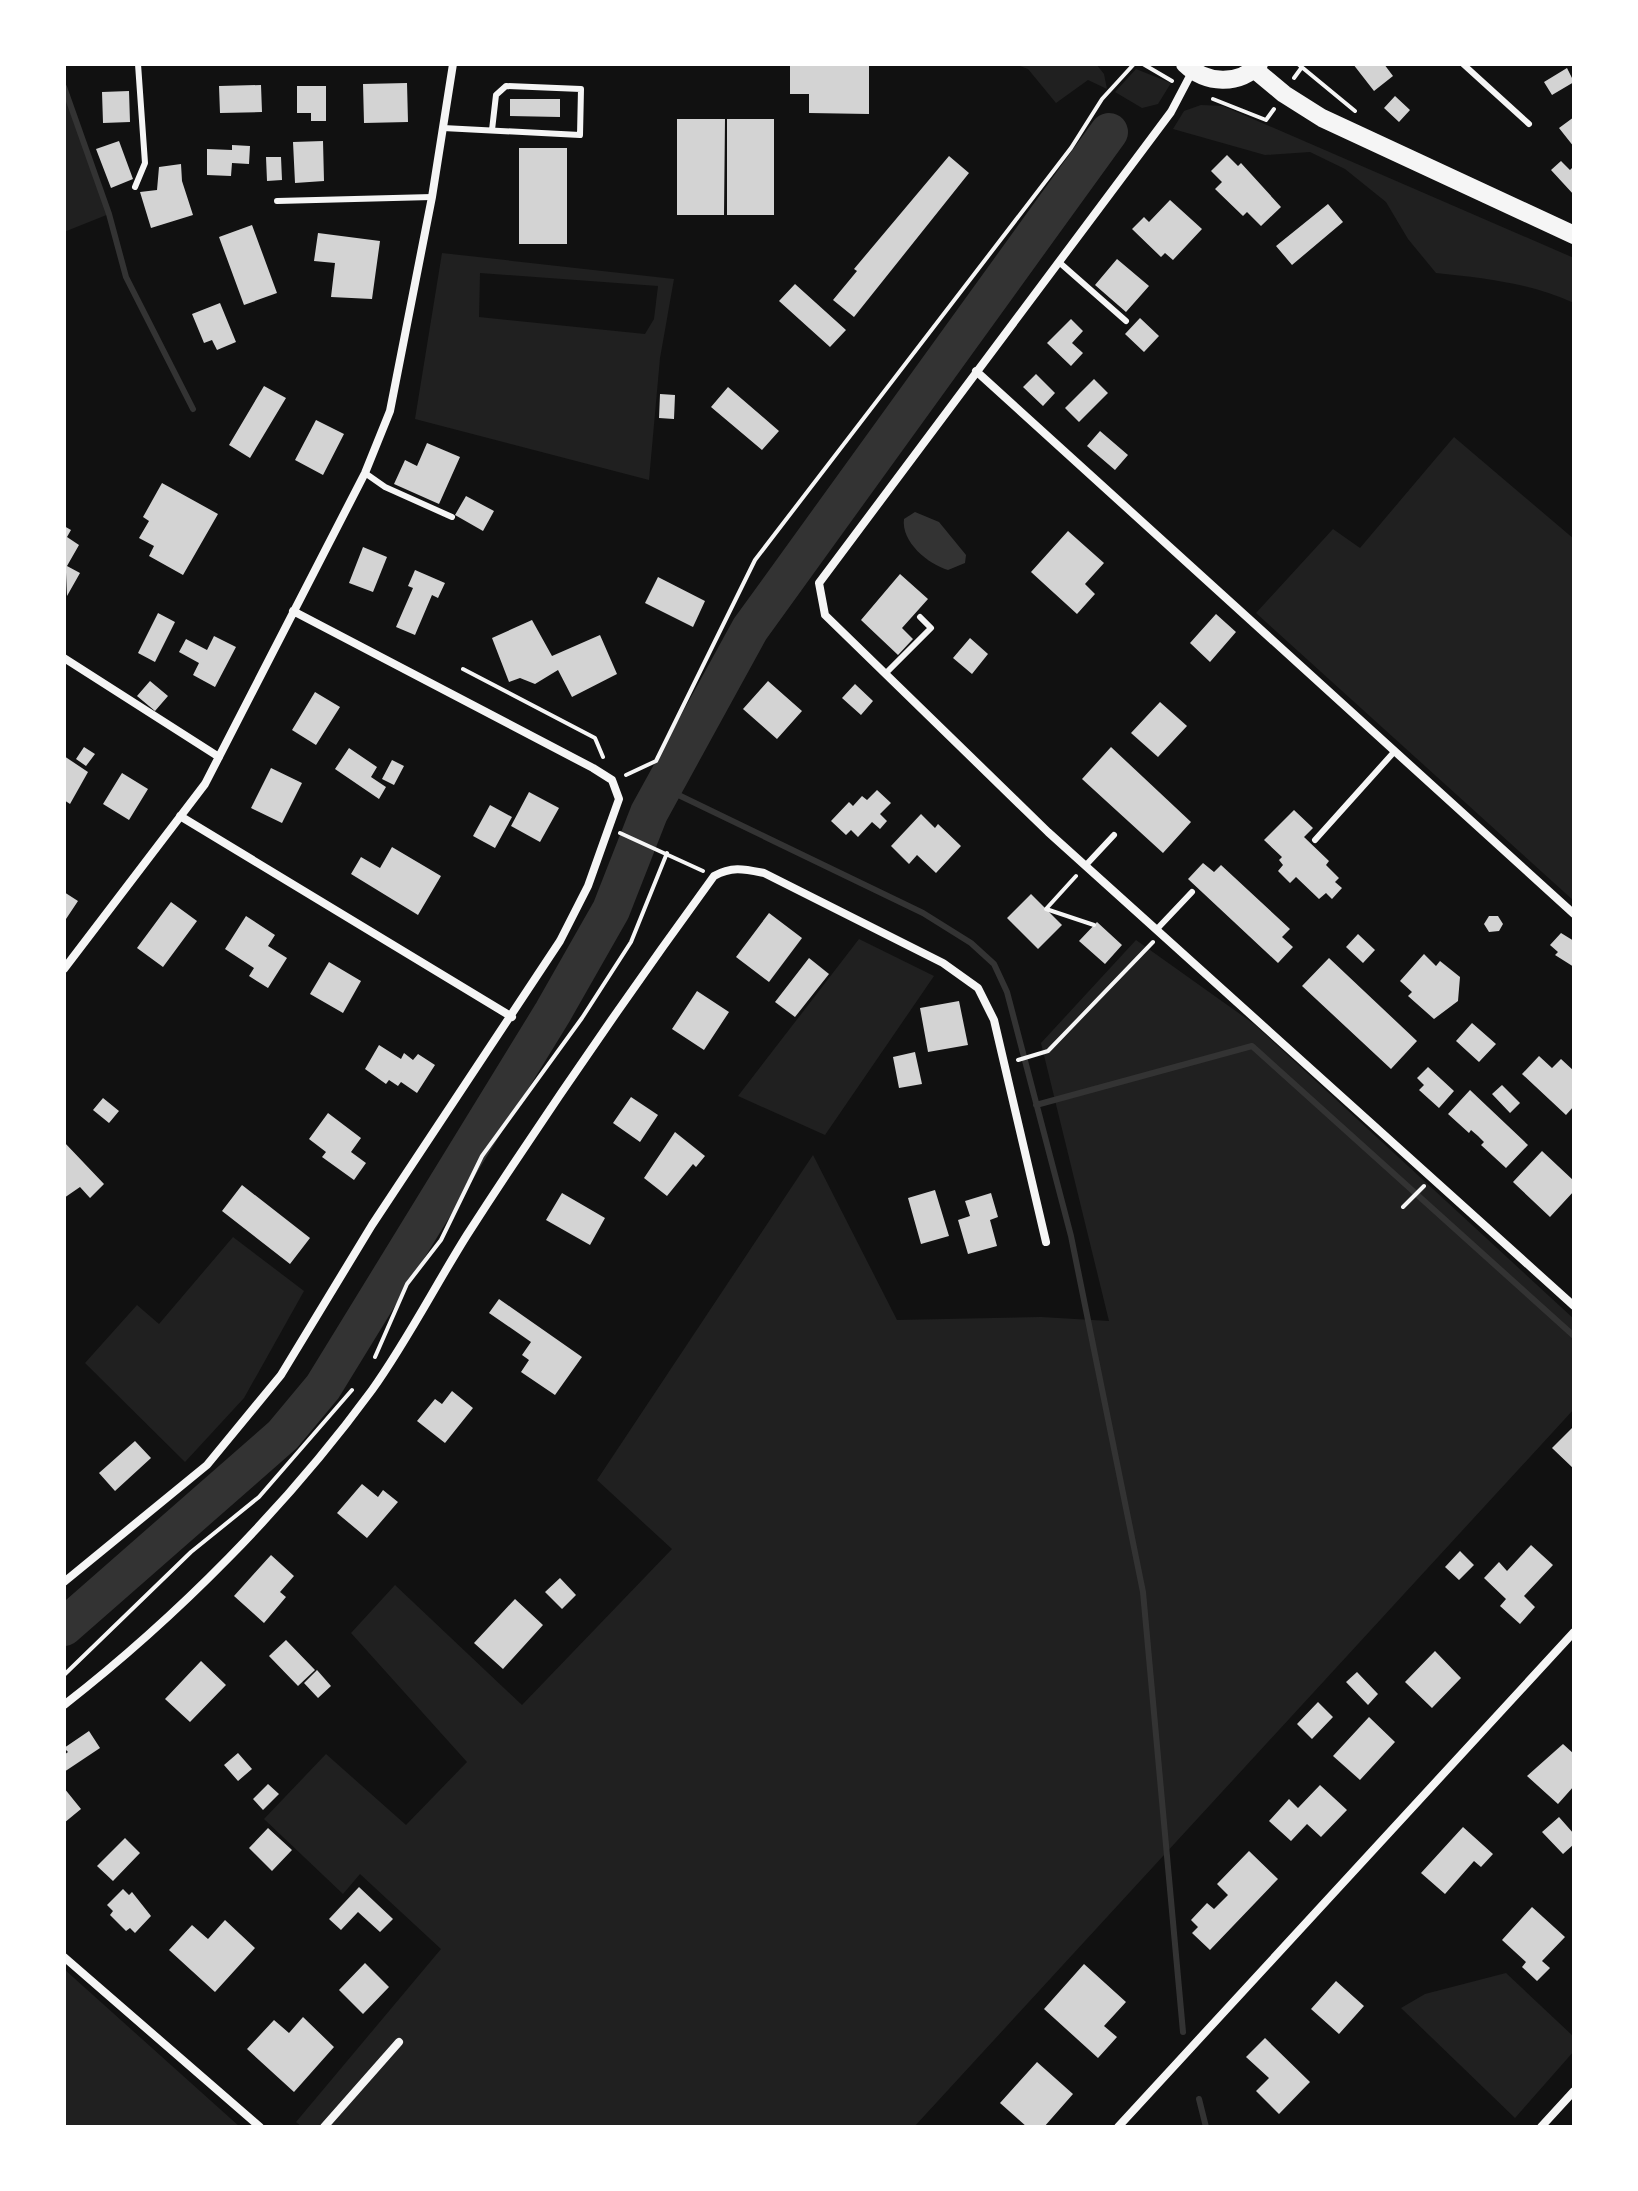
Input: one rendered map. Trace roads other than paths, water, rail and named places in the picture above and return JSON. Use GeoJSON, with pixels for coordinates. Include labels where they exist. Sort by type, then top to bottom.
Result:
{"type":"FeatureCollection","features":[{"type":"Feature","properties":{"kind":"main road"},"geometry":{"type":"LineString","coordinates":[[1189,68],[1224,81],[1257,67],[1284,94],[1322,118],[1574,235]]}},
{"type":"Feature","properties":{"kind":"street"},"geometry":{"type":"LineString","coordinates":[[64,969],[205,784],[365,473],[390,411],[432,197],[453,64]]}},
{"type":"Feature","properties":{"kind":"street"},"geometry":{"type":"LineString","coordinates":[[1189,68],[1171,112],[819,583],[825,615],[1086,865],[1574,1306]]}},
{"type":"Feature","properties":{"kind":"street"},"geometry":{"type":"LineString","coordinates":[[976,371],[1574,914]]}},
{"type":"Feature","properties":{"kind":"street"},"geometry":{"type":"LineString","coordinates":[[64,1582],[207,1465],[281,1375],[372,1225],[560,941],[588,886],[619,799],[612,780],[293,611]]}},
{"type":"Feature","properties":{"kind":"street"},"geometry":{"type":"LineString","coordinates":[[64,658],[219,757]]}},
{"type":"Feature","properties":{"kind":"street"},"geometry":{"type":"LineString","coordinates":[[180,816],[512,1017]]}},
{"type":"Feature","properties":{"kind":"street"},"geometry":{"type":"LineString","coordinates":[[64,1705],[131,1653],[311,1469],[373,1388],[466,1238],[599,1036],[714,876],[738,867],[764,873],[943,963],[978,988],[994,1020],[1046,1242]]}},
{"type":"Feature","properties":{"kind":"street"},"geometry":{"type":"LineString","coordinates":[[1118,2127],[1574,1632]]}},
{"type":"Feature","properties":{"kind":"street"},"geometry":{"type":"LineString","coordinates":[[64,1957],[260,2127]]}},
{"type":"Feature","properties":{"kind":"street"},"geometry":{"type":"LineString","coordinates":[[324,2127],[399,2042]]}},
{"type":"Feature","properties":{"kind":"street"},"geometry":{"type":"LineString","coordinates":[[1541,2127],[1574,2091]]}},
{"type":"Feature","properties":{"kind":"lane"},"geometry":{"type":"LineString","coordinates":[[135,187],[145,163],[138,64]]}},
{"type":"Feature","properties":{"kind":"lane"},"geometry":{"type":"LineString","coordinates":[[1463,64],[1529,124]]}},
{"type":"Feature","properties":{"kind":"lane"},"geometry":{"type":"LineString","coordinates":[[443,128],[580,135],[581,89],[506,86],[496,95],[492,130]]}},
{"type":"Feature","properties":{"kind":"lane"},"geometry":{"type":"LineString","coordinates":[[277,201],[432,197]]}},
{"type":"Feature","properties":{"kind":"lane"},"geometry":{"type":"LineString","coordinates":[[1060,263],[1126,321]]}},
{"type":"Feature","properties":{"kind":"lane"},"geometry":{"type":"LineString","coordinates":[[365,473],[385,487],[452,517]]}},
{"type":"Feature","properties":{"kind":"lane"},"geometry":{"type":"LineString","coordinates":[[885,674],[931,628],[920,617]]}},
{"type":"Feature","properties":{"kind":"lane"},"geometry":{"type":"LineString","coordinates":[[1315,840],[1394,752]]}},
{"type":"Feature","properties":{"kind":"lane"},"geometry":{"type":"LineString","coordinates":[[1086,865],[1114,835]]}},
{"type":"Feature","properties":{"kind":"lane"},"geometry":{"type":"LineString","coordinates":[[1159,931],[1192,892]]}},
{"type":"Feature","properties":{"kind":"waterway"},"geometry":{"type":"LineString","coordinates":[[64,87],[109,214],[126,277],[193,409]]}},
{"type":"Feature","properties":{"kind":"waterway"},"geometry":{"type":"LineString","coordinates":[[64,1627],[283,1435],[323,1387],[553,1012],[611,910],[649,813],[750,629],[1109,132]]}},
{"type":"Feature","properties":{"kind":"waterway"},"geometry":{"type":"LineString","coordinates":[[666,789],[923,913],[971,943],[994,964],[1007,992],[1071,1236],[1143,1592],[1183,2032]]}},
{"type":"Feature","properties":{"kind":"waterway"},"geometry":{"type":"LineString","coordinates":[[1036,1105],[1252,1046],[1574,1336]]}},
{"type":"Feature","properties":{"kind":"waterway"},"geometry":{"type":"LineString","coordinates":[[1199,2099],[1206,2127]]}}]}
